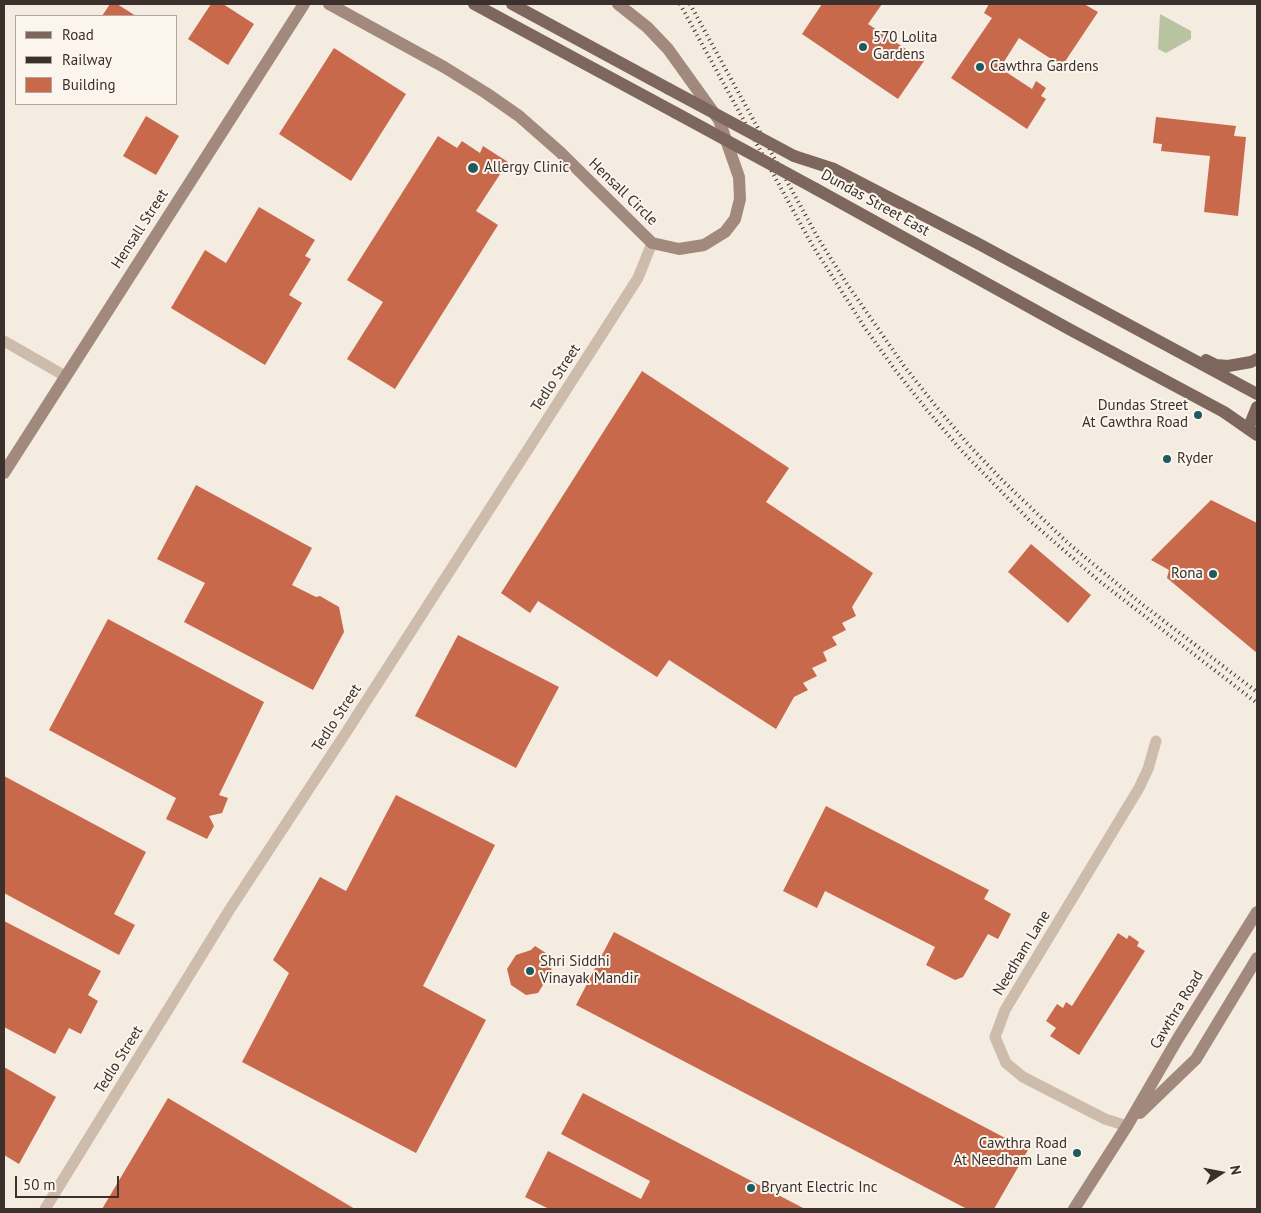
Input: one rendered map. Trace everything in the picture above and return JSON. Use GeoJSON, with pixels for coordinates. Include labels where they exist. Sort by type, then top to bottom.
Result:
{"type":"FeatureCollection","features":[{"type":"Feature","properties":{"kind":"main road","name":"Dundas Street East"},"geometry":{"type":"LineString","coordinates":[[474,4],[1254,428]]}},
{"type":"Feature","properties":{"kind":"main road","name":"Dundas Street East"},"geometry":{"type":"LineString","coordinates":[[512,4],[794,156],[834,169],[1257,394]]}},
{"type":"Feature","properties":{"kind":"main road"},"geometry":{"type":"LineString","coordinates":[[1151,337],[1164,339],[1216,364],[1239,365],[1257,359]]}},
{"type":"Feature","properties":{"kind":"main road"},"geometry":{"type":"LineString","coordinates":[[1254,428],[1257,407]]}},
{"type":"Feature","properties":{"kind":"street","name":"Hensall Street"},"geometry":{"type":"LineString","coordinates":[[4,473],[304,4]]}},
{"type":"Feature","properties":{"kind":"street","name":"Hensall Circle"},"geometry":{"type":"LineString","coordinates":[[329,4],[444,67],[519,116],[560,152],[652,243],[680,249],[696,248],[711,242],[725,232],[735,219],[740,199],[739,177],[719,120],[668,49],[646,26],[618,4]]}},
{"type":"Feature","properties":{"kind":"street","name":"Tedlo Street"},"geometry":{"type":"LineString","coordinates":[[44,1209],[230,909],[634,286],[652,243]]}},
{"type":"Feature","properties":{"kind":"street"},"geometry":{"type":"LineString","coordinates":[[4,341],[65,376]]}},
{"type":"Feature","properties":{"kind":"street","name":"Needham Lane"},"geometry":{"type":"LineString","coordinates":[[1128,1126],[1105,1119],[1023,1077],[1006,1063],[995,1037],[1005,1010],[1140,788],[1156,741]]}},
{"type":"Feature","properties":{"kind":"street","name":"Cawthra Road"},"geometry":{"type":"LineString","coordinates":[[1074,1209],[1128,1126],[1177,1040],[1257,912]]}},
{"type":"Feature","properties":{"kind":"street","name":"Cawthra Road"},"geometry":{"type":"LineString","coordinates":[[1128,1126],[1196,1059],[1257,958]]}},
{"type":"Feature","properties":{"kind":"green space"},"geometry":{"type":"Polygon","coordinates":[[[1160,14],[1191,31],[1191,39],[1166,53],[1158,49],[1160,14]]]}},
{"type":"Feature","properties":{"kind":"building"},"geometry":{"type":"Polygon","coordinates":[[[110,4],[117,4],[134,15],[103,15],[110,4]]]}},
{"type":"Feature","properties":{"kind":"building"},"geometry":{"type":"Polygon","coordinates":[[[211,4],[223,4],[254,24],[228,65],[188,39],[211,4]]]}},
{"type":"Feature","properties":{"kind":"building","name":"570 Lolita Gardens"},"geometry":{"type":"Polygon","coordinates":[[[822,4],[882,4],[868,24],[924,61],[898,99],[802,34],[822,4]]]}},
{"type":"Feature","properties":{"kind":"building","name":"Cawthra Gardens"},"geometry":{"type":"Polygon","coordinates":[[[989,4],[1084,4],[1098,12],[1062,66],[1019,38],[1000,68],[1032,89],[1036,81],[1046,88],[1041,96],[1046,99],[1027,129],[951,78],[992,18],[984,13],[989,4]]]}},
{"type":"Feature","properties":{"kind":"building"},"geometry":{"type":"Polygon","coordinates":[[[334,48],[406,94],[351,181],[279,134],[334,48]]]}},
{"type":"Feature","properties":{"kind":"building"},"geometry":{"type":"Polygon","coordinates":[[[146,116],[179,136],[156,175],[123,156],[146,116]]]}},
{"type":"Feature","properties":{"kind":"building"},"geometry":{"type":"Polygon","coordinates":[[[1156,117],[1236,126],[1234,136],[1246,137],[1238,216],[1204,212],[1210,156],[1161,151],[1162,144],[1153,143],[1156,117]]]}},
{"type":"Feature","properties":{"kind":"building"},"geometry":{"type":"Polygon","coordinates":[[[438,136],[457,148],[462,141],[480,153],[483,146],[508,162],[476,211],[498,225],[395,389],[347,359],[383,302],[347,280],[438,136]]]}},
{"type":"Feature","properties":{"kind":"building"},"geometry":{"type":"Polygon","coordinates":[[[259,207],[315,240],[305,256],[311,259],[289,295],[302,303],[265,365],[171,308],[205,250],[226,263],[259,207]]]}},
{"type":"Feature","properties":{"kind":"building"},"geometry":{"type":"Polygon","coordinates":[[[642,371],[789,468],[766,502],[873,573],[852,607],[856,616],[842,623],[846,630],[832,637],[837,645],[823,652],[827,661],[812,668],[817,676],[803,683],[808,690],[794,697],[776,729],[669,660],[657,677],[538,601],[530,613],[501,593],[642,371]]]}},
{"type":"Feature","properties":{"kind":"building"},"geometry":{"type":"Polygon","coordinates":[[[196,485],[312,548],[292,585],[316,597],[320,596],[339,607],[344,632],[313,690],[184,622],[205,583],[157,559],[196,485]]]}},
{"type":"Feature","properties":{"kind":"building","name":"Rona"},"geometry":{"type":"Polygon","coordinates":[[[1211,500],[1257,523],[1257,653],[1167,578],[1169,570],[1151,560],[1211,500]]]}},
{"type":"Feature","properties":{"kind":"building"},"geometry":{"type":"Polygon","coordinates":[[[1031,544],[1091,595],[1068,623],[1008,572],[1031,544]]]}},
{"type":"Feature","properties":{"kind":"building"},"geometry":{"type":"Polygon","coordinates":[[[108,619],[264,702],[219,795],[228,798],[222,813],[209,816],[214,826],[207,839],[166,819],[176,798],[49,730],[108,619]]]}},
{"type":"Feature","properties":{"kind":"building"},"geometry":{"type":"Polygon","coordinates":[[[458,635],[559,687],[516,768],[415,716],[458,635]]]}},
{"type":"Feature","properties":{"kind":"building"},"geometry":{"type":"Polygon","coordinates":[[[4,776],[146,852],[114,914],[135,925],[119,955],[4,893],[4,776]]]}},
{"type":"Feature","properties":{"kind":"building"},"geometry":{"type":"Polygon","coordinates":[[[396,795],[495,845],[423,986],[486,1020],[416,1153],[242,1062],[289,973],[273,960],[320,877],[346,891],[396,795]]]}},
{"type":"Feature","properties":{"kind":"building"},"geometry":{"type":"Polygon","coordinates":[[[826,806],[989,890],[984,899],[1011,914],[998,939],[988,934],[963,977],[955,980],[926,965],[935,947],[825,891],[817,908],[783,891],[826,806]]]}},
{"type":"Feature","properties":{"kind":"building"},"geometry":{"type":"Polygon","coordinates":[[[4,921],[101,971],[88,995],[98,1001],[81,1034],[69,1028],[55,1054],[4,1027],[4,921]]]}},
{"type":"Feature","properties":{"kind":"building"},"geometry":{"type":"Polygon","coordinates":[[[614,932],[1028,1150],[994,1209],[967,1209],[576,1005],[614,932]]]}},
{"type":"Feature","properties":{"kind":"building"},"geometry":{"type":"Polygon","coordinates":[[[1118,933],[1127,939],[1129,935],[1139,942],[1137,946],[1145,951],[1079,1055],[1050,1036],[1056,1028],[1046,1021],[1057,1004],[1063,1008],[1066,1002],[1072,1006],[1118,933]]]}},
{"type":"Feature","properties":{"kind":"building","name":"Shri Siddhi Vinayak Mandir"},"geometry":{"type":"Polygon","coordinates":[[[535,946],[549,955],[552,973],[538,993],[526,995],[511,985],[507,969],[516,955],[531,950],[535,946]]]}},
{"type":"Feature","properties":{"kind":"building"},"geometry":{"type":"Polygon","coordinates":[[[4,1067],[56,1097],[19,1164],[4,1155],[4,1067]]]}},
{"type":"Feature","properties":{"kind":"building"},"geometry":{"type":"Polygon","coordinates":[[[583,1093],[805,1209],[549,1209],[525,1197],[548,1151],[641,1199],[650,1181],[561,1134],[583,1093]]]}},
{"type":"Feature","properties":{"kind":"building"},"geometry":{"type":"Polygon","coordinates":[[[168,1098],[355,1209],[102,1209],[168,1098]]]}},
{"type":"Feature","properties":{"kind":"railway"},"geometry":{"type":"LineString","coordinates":[[680,4],[811,243],[865,328],[927,410],[961,450],[1029,520],[1098,580],[1257,703]]}},
{"type":"Feature","properties":{"kind":"railway"},"geometry":{"type":"LineString","coordinates":[[690,4],[818,238],[845,281],[904,366],[935,405],[1003,481],[1069,544],[1143,605],[1257,692]]}},
{"type":"Feature","properties":{"kind":"place","name":"570 Lolita Gardens"},"geometry":{"type":"Point","coordinates":[863,47]}},
{"type":"Feature","properties":{"kind":"place","name":"Cawthra Gardens"},"geometry":{"type":"Point","coordinates":[980,67]}},
{"type":"Feature","properties":{"kind":"place","name":"Allergy Clinic"},"geometry":{"type":"Point","coordinates":[473,168]}},
{"type":"Feature","properties":{"kind":"place","name":"Dundas Street At Cawthra Road"},"geometry":{"type":"Point","coordinates":[1198,415]}},
{"type":"Feature","properties":{"kind":"place","name":"Ryder"},"geometry":{"type":"Point","coordinates":[1167,459]}},
{"type":"Feature","properties":{"kind":"place","name":"Rona"},"geometry":{"type":"Point","coordinates":[1213,574]}},
{"type":"Feature","properties":{"kind":"place","name":"Shri Siddhi Vinayak Mandir"},"geometry":{"type":"Point","coordinates":[530,971]}},
{"type":"Feature","properties":{"kind":"place","name":"Cawthra Road At Needham Lane"},"geometry":{"type":"Point","coordinates":[1077,1153]}},
{"type":"Feature","properties":{"kind":"place","name":"Bryant Electric Inc"},"geometry":{"type":"Point","coordinates":[751,1188]}}]}
